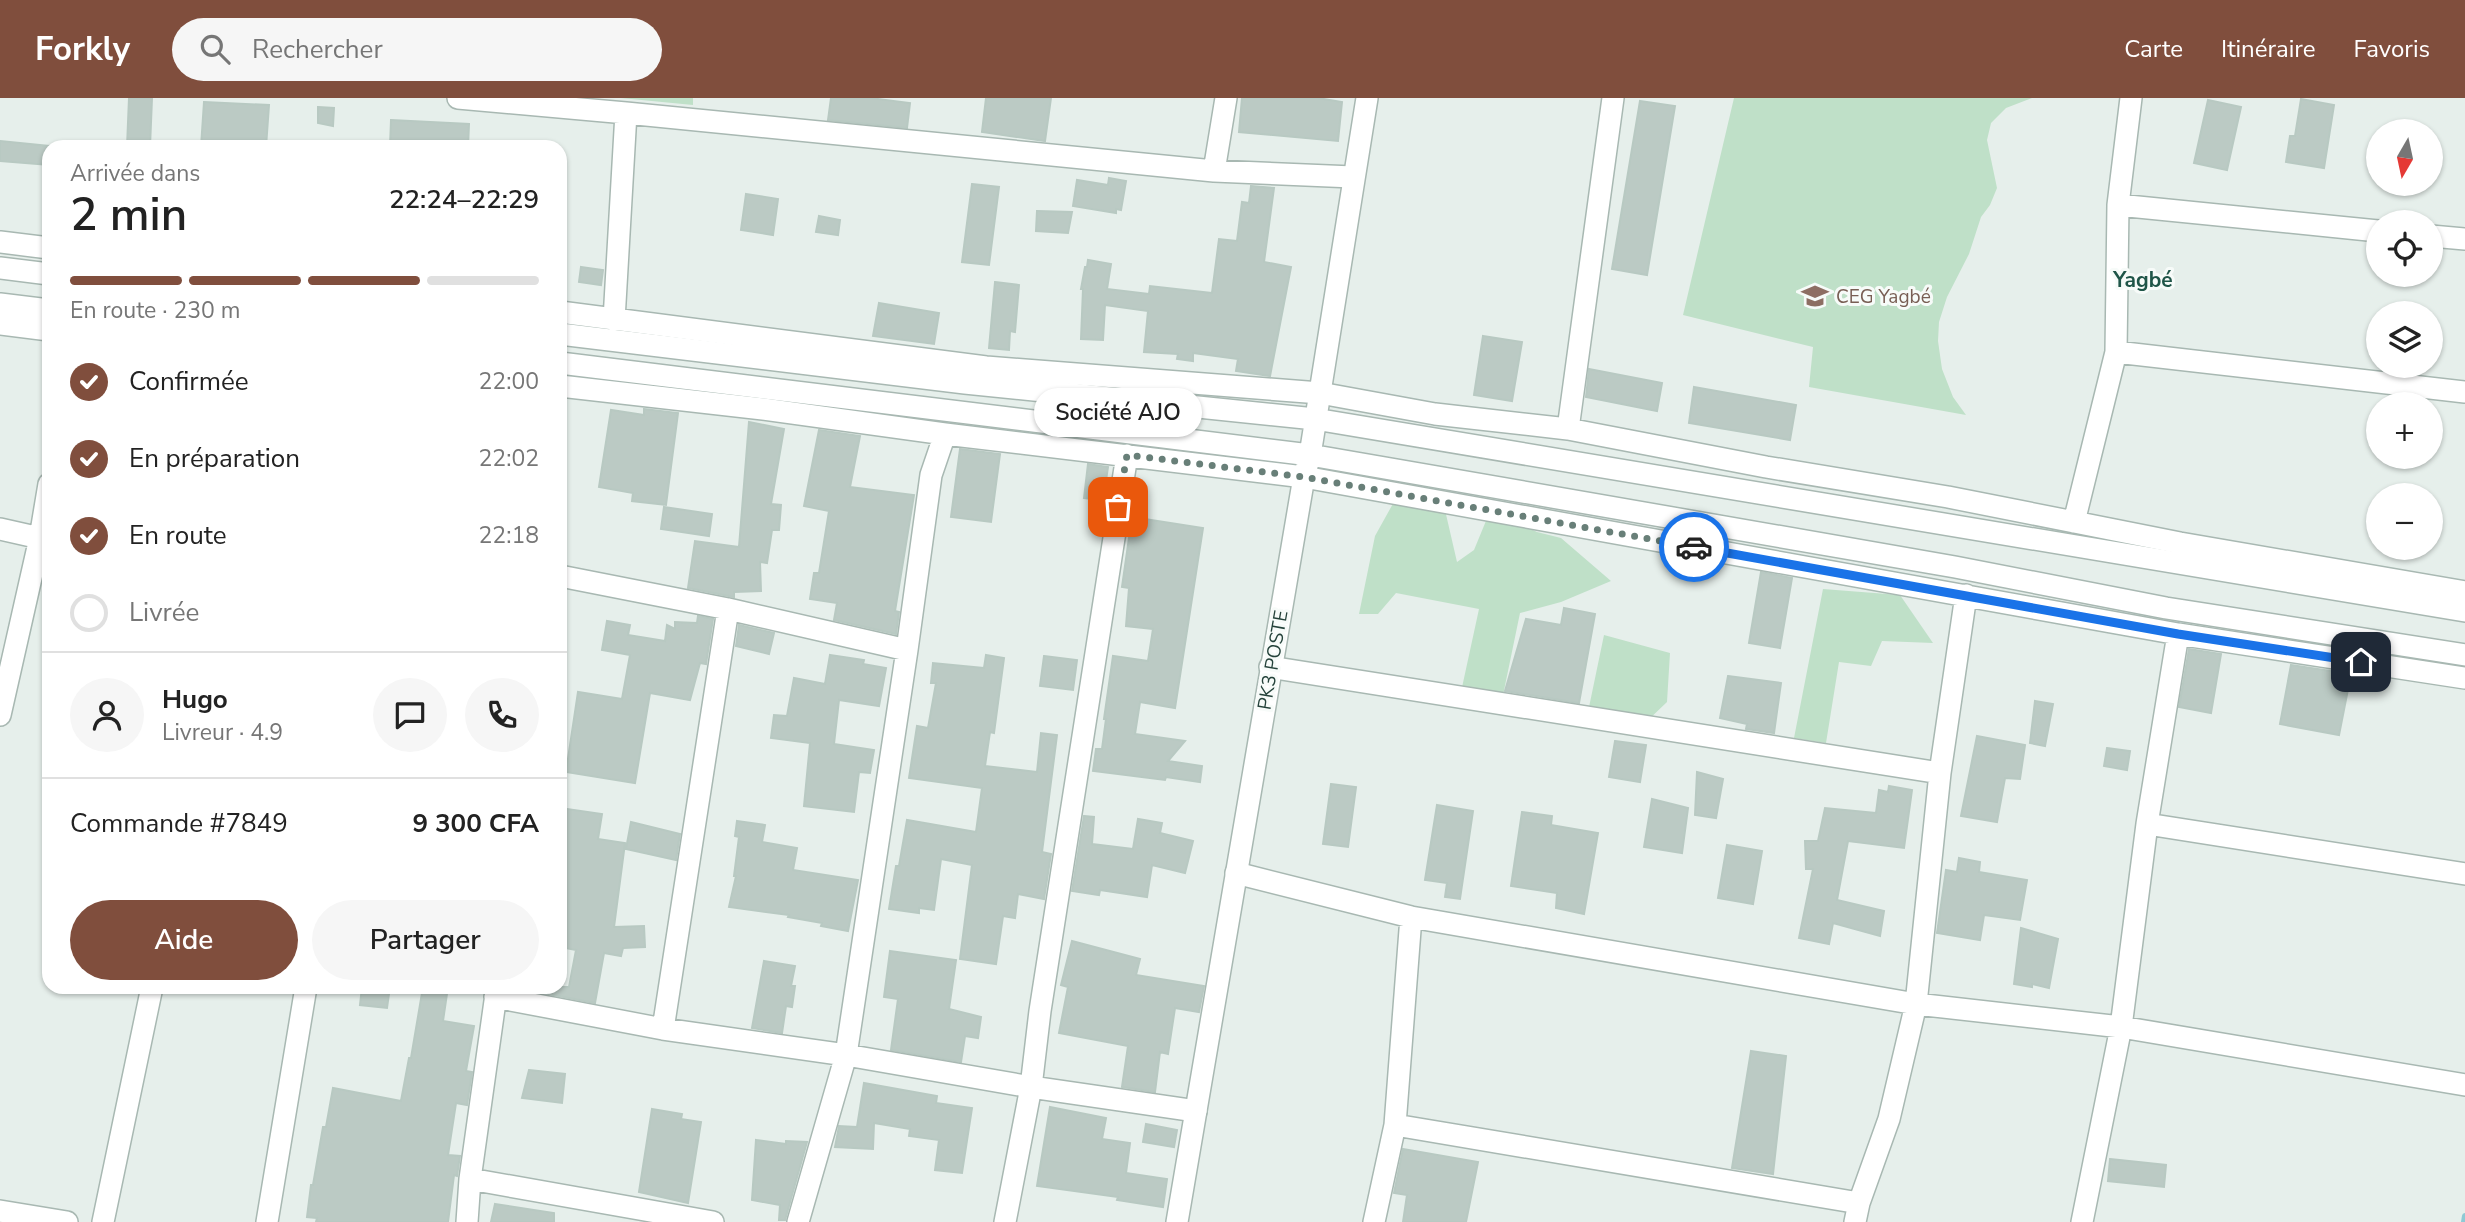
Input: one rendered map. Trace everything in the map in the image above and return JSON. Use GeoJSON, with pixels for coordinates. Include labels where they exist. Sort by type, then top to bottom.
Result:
{"type":"FeatureCollection","features":[{"type":"Feature","properties":{"kind":"street"},"geometry":{"type":"LineString","coordinates":[[458,98],[1214,172],[1353,177]]}},
{"type":"Feature","properties":{"kind":"street"},"geometry":{"type":"LineString","coordinates":[[1214,172],[1226,98]]}},
{"type":"Feature","properties":{"kind":"street","name":"PK3 POSTE"},"geometry":{"type":"LineString","coordinates":[[1177,1222],[1270,667],[1310,455],[1367,98]]}},
{"type":"Feature","properties":{"kind":"street"},"geometry":{"type":"LineString","coordinates":[[1568,429],[1614,98]]}},
{"type":"Feature","properties":{"kind":"street"},"geometry":{"type":"LineString","coordinates":[[2074,522],[2116,352],[2118,205],[2131,98]]}},
{"type":"Feature","properties":{"kind":"street"},"geometry":{"type":"LineString","coordinates":[[614,320],[626,113]]}},
{"type":"Feature","properties":{"kind":"street"},"geometry":{"type":"LineString","coordinates":[[2118,205],[2366,230]]}},
{"type":"Feature","properties":{"kind":"street"},"geometry":{"type":"LineString","coordinates":[[2443,237],[2465,239]]}},
{"type":"Feature","properties":{"kind":"street"},"geometry":{"type":"LineString","coordinates":[[0,242],[42,247]]}},
{"type":"Feature","properties":{"kind":"street"},"geometry":{"type":"LineString","coordinates":[[0,268],[42,273]]}},
{"type":"Feature","properties":{"kind":"street"},"geometry":{"type":"LineString","coordinates":[[0,304],[42,309]]}},
{"type":"Feature","properties":{"kind":"street"},"geometry":{"type":"LineString","coordinates":[[567,313],[986,367],[1320,393],[1435,414],[1568,429],[1766,467],[1948,496],[2193,545],[2465,592]]}},
{"type":"Feature","properties":{"kind":"street"},"geometry":{"type":"LineString","coordinates":[[0,324],[42,329]]}},
{"type":"Feature","properties":{"kind":"street"},"geometry":{"type":"LineString","coordinates":[[567,335],[979,384],[1315,419],[2465,611]]}},
{"type":"Feature","properties":{"kind":"street"},"geometry":{"type":"LineString","coordinates":[[2116,352],[2465,392]]}},
{"type":"Feature","properties":{"kind":"street"},"geometry":{"type":"LineString","coordinates":[[567,364],[1310,455],[1955,567],[2166,608],[2465,655]]}},
{"type":"Feature","properties":{"kind":"street"},"geometry":{"type":"LineString","coordinates":[[567,387],[1304,477],[2178,634],[2465,678]]}},
{"type":"Feature","properties":{"kind":"street"},"geometry":{"type":"LineString","coordinates":[[798,1222],[846,1055],[931,475],[945,434]]}},
{"type":"Feature","properties":{"kind":"street"},"geometry":{"type":"LineString","coordinates":[[1005,1222],[1031,1087],[1040,1011],[1127,455]]}},
{"type":"Feature","properties":{"kind":"street"},"geometry":{"type":"LineString","coordinates":[[0,715],[42,526]]}},
{"type":"Feature","properties":{"kind":"street"},"geometry":{"type":"LineString","coordinates":[[0,530],[40,538]]}},
{"type":"Feature","properties":{"kind":"street"},"geometry":{"type":"LineString","coordinates":[[567,579],[728,610],[907,650]]}},
{"type":"Feature","properties":{"kind":"street"},"geometry":{"type":"LineString","coordinates":[[1395,1125],[1857,1212],[1889,1119],[1916,1003],[1940,773],[1966,595]]}},
{"type":"Feature","properties":{"kind":"street"},"geometry":{"type":"LineString","coordinates":[[663,1029],[728,610]]}},
{"type":"Feature","properties":{"kind":"street"},"geometry":{"type":"LineString","coordinates":[[2082,1222],[2121,1027],[2147,824],[2178,634]]}},
{"type":"Feature","properties":{"kind":"street"},"geometry":{"type":"LineString","coordinates":[[1270,667],[1940,773]]}},
{"type":"Feature","properties":{"kind":"street"},"geometry":{"type":"LineString","coordinates":[[2147,824],[2465,874]]}},
{"type":"Feature","properties":{"kind":"street"},"geometry":{"type":"LineString","coordinates":[[1236,873],[1411,917],[1916,1003],[2121,1027],[2465,1085]]}},
{"type":"Feature","properties":{"kind":"street"},"geometry":{"type":"LineString","coordinates":[[1374,1222],[1395,1125],[1411,917]]}},
{"type":"Feature","properties":{"kind":"street"},"geometry":{"type":"LineString","coordinates":[[103,1222],[151,994]]}},
{"type":"Feature","properties":{"kind":"street"},"geometry":{"type":"LineString","coordinates":[[267,1222],[305,994]]}},
{"type":"Feature","properties":{"kind":"street"},"geometry":{"type":"LineString","coordinates":[[467,1222],[470,1180],[496,994]]}},
{"type":"Feature","properties":{"kind":"street"},"geometry":{"type":"LineString","coordinates":[[505,994],[663,1029],[846,1055],[1031,1087],[1196,1111]]}},
{"type":"Feature","properties":{"kind":"street"},"geometry":{"type":"LineString","coordinates":[[470,1180],[713,1222]]}},
{"type":"Feature","properties":{"kind":"street"},"geometry":{"type":"LineString","coordinates":[[0,1210],[67,1222]]}},
{"type":"Feature","properties":{"kind":"green space"},"geometry":{"type":"Polygon","coordinates":[[[621,98],[693,98],[693,105],[621,98]]]}},
{"type":"Feature","properties":{"kind":"green space"},"geometry":{"type":"Polygon","coordinates":[[[1734,98],[2032,98],[2006,108],[1991,123],[1987,140],[1997,188],[1981,217],[1969,254],[1947,297],[1939,322],[1938,341],[1942,369],[1953,397],[1966,415],[1809,387],[1813,347],[1683,315],[1734,98]]]}},
{"type":"Feature","properties":{"kind":"green space"},"geometry":{"type":"Polygon","coordinates":[[[1395,500],[1445,510],[1457,562],[1474,550],[1488,516],[1517,522],[1537,532],[1561,538],[1611,581],[1561,602],[1520,613],[1502,700],[1461,692],[1479,609],[1396,593],[1378,614],[1359,614],[1375,536],[1395,500]]]}},
{"type":"Feature","properties":{"kind":"green space"},"geometry":{"type":"Polygon","coordinates":[[[1823,589],[1900,595],[1933,643],[1882,641],[1871,666],[1839,662],[1826,743],[1794,738],[1823,589]]]}},
{"type":"Feature","properties":{"kind":"green space"},"geometry":{"type":"Polygon","coordinates":[[[1604,635],[1670,653],[1667,702],[1644,724],[1588,712],[1604,635]]]}},
{"type":"Feature","properties":{"kind":"building"},"geometry":{"type":"Polygon","coordinates":[[[129,98],[152,98],[150,140],[127,140],[129,98]]]}},
{"type":"Feature","properties":{"kind":"building"},"geometry":{"type":"Polygon","coordinates":[[[831,98],[870,98],[910,103],[907,128],[828,120],[831,98]]]}},
{"type":"Feature","properties":{"kind":"building"},"geometry":{"type":"Polygon","coordinates":[[[986,98],[1051,98],[1045,141],[982,132],[986,98]]]}},
{"type":"Feature","properties":{"kind":"building"},"geometry":{"type":"Polygon","coordinates":[[[1242,98],[1318,98],[1342,102],[1338,141],[1239,132],[1242,98]]]}},
{"type":"Feature","properties":{"kind":"building"},"geometry":{"type":"Polygon","coordinates":[[[2301,99],[2334,105],[2324,168],[2286,162],[2290,136],[2295,136],[2301,99]]]}},
{"type":"Feature","properties":{"kind":"building"},"geometry":{"type":"Polygon","coordinates":[[[2208,100],[2241,107],[2227,170],[2194,163],[2208,100]]]}},
{"type":"Feature","properties":{"kind":"building"},"geometry":{"type":"Polygon","coordinates":[[[1640,101],[1675,106],[1647,275],[1612,269],[1640,101]]]}},
{"type":"Feature","properties":{"kind":"building"},"geometry":{"type":"Polygon","coordinates":[[[204,102],[269,105],[266,140],[201,140],[204,102]]]}},
{"type":"Feature","properties":{"kind":"building"},"geometry":{"type":"Polygon","coordinates":[[[318,107],[334,108],[333,126],[318,123],[318,107]]]}},
{"type":"Feature","properties":{"kind":"building"},"geometry":{"type":"Polygon","coordinates":[[[391,120],[469,124],[468,140],[390,140],[391,120]]]}},
{"type":"Feature","properties":{"kind":"building"},"geometry":{"type":"Polygon","coordinates":[[[0,141],[42,145],[42,164],[0,161],[0,141]]]}},
{"type":"Feature","properties":{"kind":"building"},"geometry":{"type":"Polygon","coordinates":[[[1109,178],[1126,181],[1121,210],[1116,209],[1116,213],[1073,206],[1077,180],[1108,185],[1109,178]]]}},
{"type":"Feature","properties":{"kind":"building"},"geometry":{"type":"Polygon","coordinates":[[[972,184],[999,187],[989,265],[962,262],[972,184]]]}},
{"type":"Feature","properties":{"kind":"building"},"geometry":{"type":"Polygon","coordinates":[[[1251,186],[1274,188],[1264,262],[1291,267],[1270,376],[1236,371],[1238,359],[1193,353],[1193,361],[1177,359],[1178,354],[1144,352],[1148,311],[1105,305],[1103,340],[1081,339],[1081,289],[1088,260],[1111,264],[1107,289],[1149,294],[1150,286],[1212,293],[1219,239],[1237,241],[1242,202],[1249,203],[1251,186]]]}},
{"type":"Feature","properties":{"kind":"building"},"geometry":{"type":"Polygon","coordinates":[[[746,194],[778,199],[773,235],[741,230],[746,194]]]}},
{"type":"Feature","properties":{"kind":"building"},"geometry":{"type":"Polygon","coordinates":[[[1037,211],[1072,212],[1068,233],[1036,231],[1037,211]]]}},
{"type":"Feature","properties":{"kind":"building"},"geometry":{"type":"Polygon","coordinates":[[[819,216],[840,220],[838,235],[816,232],[819,216]]]}},
{"type":"Feature","properties":{"kind":"building"},"geometry":{"type":"Polygon","coordinates":[[[581,267],[603,270],[601,285],[579,282],[581,267]]]}},
{"type":"Feature","properties":{"kind":"building"},"geometry":{"type":"Polygon","coordinates":[[[995,282],[1019,285],[1015,332],[1010,331],[1009,350],[989,348],[995,282]]]}},
{"type":"Feature","properties":{"kind":"building"},"geometry":{"type":"Polygon","coordinates":[[[879,303],[939,313],[934,344],[873,336],[879,303]]]}},
{"type":"Feature","properties":{"kind":"building"},"geometry":{"type":"Polygon","coordinates":[[[1483,336],[1522,342],[1512,401],[1474,395],[1483,336]]]}},
{"type":"Feature","properties":{"kind":"building"},"geometry":{"type":"Polygon","coordinates":[[[1589,369],[1662,383],[1657,411],[1586,397],[1589,369]]]}},
{"type":"Feature","properties":{"kind":"building"},"geometry":{"type":"Polygon","coordinates":[[[1694,387],[1796,405],[1790,440],[1689,423],[1694,387]]]}},
{"type":"Feature","properties":{"kind":"building"},"geometry":{"type":"Polygon","coordinates":[[[644,409],[678,413],[666,505],[632,501],[633,493],[599,487],[611,410],[644,415],[644,409]]]}},
{"type":"Feature","properties":{"kind":"building"},"geometry":{"type":"Polygon","coordinates":[[[749,422],[784,429],[771,504],[781,505],[779,530],[772,530],[767,563],[760,562],[761,591],[734,592],[734,597],[688,588],[695,541],[739,547],[749,422]]]}},
{"type":"Feature","properties":{"kind":"building"},"geometry":{"type":"Polygon","coordinates":[[[819,430],[860,436],[850,487],[914,495],[895,611],[899,612],[896,634],[834,620],[837,603],[810,599],[814,573],[819,573],[829,511],[804,506],[819,430]]]}},
{"type":"Feature","properties":{"kind":"building"},"geometry":{"type":"Polygon","coordinates":[[[960,449],[1000,454],[991,522],[951,517],[960,449]]]}},
{"type":"Feature","properties":{"kind":"building"},"geometry":{"type":"Polygon","coordinates":[[[1088,464],[1108,467],[1103,500],[1084,498],[1088,464]]]}},
{"type":"Feature","properties":{"kind":"building"},"geometry":{"type":"Polygon","coordinates":[[[664,507],[712,514],[709,536],[661,529],[664,507]]]}},
{"type":"Feature","properties":{"kind":"building"},"geometry":{"type":"Polygon","coordinates":[[[1132,517],[1203,528],[1175,708],[1140,702],[1135,734],[1185,741],[1168,761],[1202,766],[1200,782],[1093,771],[1096,749],[1102,749],[1113,656],[1148,661],[1153,629],[1126,626],[1129,588],[1122,587],[1132,517]]]}},
{"type":"Feature","properties":{"kind":"building"},"geometry":{"type":"Polygon","coordinates":[[[1761,572],[1792,578],[1780,648],[1749,643],[1761,572]]]}},
{"type":"Feature","properties":{"kind":"building"},"geometry":{"type":"Polygon","coordinates":[[[1564,608],[1595,614],[1579,703],[1505,691],[1526,619],[1561,625],[1564,608]]]}},
{"type":"Feature","properties":{"kind":"building"},"geometry":{"type":"Polygon","coordinates":[[[698,616],[713,619],[706,664],[700,663],[690,700],[650,693],[635,783],[567,772],[578,692],[622,699],[630,655],[602,650],[607,621],[630,625],[628,635],[665,641],[667,625],[675,629],[675,622],[697,623],[698,616]]]}},
{"type":"Feature","properties":{"kind":"building"},"geometry":{"type":"Polygon","coordinates":[[[739,625],[774,633],[769,654],[736,646],[739,625]]]}},
{"type":"Feature","properties":{"kind":"building"},"geometry":{"type":"Polygon","coordinates":[[[2189,649],[2221,654],[2211,713],[2179,707],[2189,649]]]}},
{"type":"Feature","properties":{"kind":"building"},"geometry":{"type":"Polygon","coordinates":[[[830,655],[864,660],[863,664],[886,668],[879,706],[839,700],[834,744],[874,750],[870,773],[859,772],[854,812],[804,806],[810,743],[771,738],[774,715],[787,716],[794,678],[825,684],[830,655]]]}},
{"type":"Feature","properties":{"kind":"building"},"geometry":{"type":"Polygon","coordinates":[[[986,655],[1004,658],[994,733],[990,732],[985,766],[1037,772],[1041,733],[1057,735],[1042,852],[1051,854],[1044,899],[1018,894],[1015,918],[1003,916],[996,964],[960,959],[972,865],[941,859],[934,910],[919,908],[919,913],[889,909],[907,820],[976,832],[982,788],[909,778],[917,726],[928,728],[936,683],[931,683],[933,663],[984,668],[986,655]]]}},
{"type":"Feature","properties":{"kind":"building"},"geometry":{"type":"Polygon","coordinates":[[[1044,656],[1077,660],[1073,690],[1040,686],[1044,656]]]}},
{"type":"Feature","properties":{"kind":"building"},"geometry":{"type":"Polygon","coordinates":[[[2291,665],[2351,674],[2339,735],[2280,724],[2291,665]]]}},
{"type":"Feature","properties":{"kind":"building"},"geometry":{"type":"Polygon","coordinates":[[[1728,676],[1781,683],[1774,733],[1746,729],[1747,724],[1720,718],[1728,676]]]}},
{"type":"Feature","properties":{"kind":"building"},"geometry":{"type":"Polygon","coordinates":[[[2035,701],[2053,704],[2045,746],[2030,743],[2035,701]]]}},
{"type":"Feature","properties":{"kind":"building"},"geometry":{"type":"Polygon","coordinates":[[[1977,736],[2025,745],[2020,779],[2005,778],[1997,822],[1961,816],[1977,736]]]}},
{"type":"Feature","properties":{"kind":"building"},"geometry":{"type":"Polygon","coordinates":[[[1615,741],[1646,745],[1640,782],[1609,777],[1615,741]]]}},
{"type":"Feature","properties":{"kind":"building"},"geometry":{"type":"Polygon","coordinates":[[[2107,748],[2130,751],[2127,770],[2104,766],[2107,748]]]}},
{"type":"Feature","properties":{"kind":"building"},"geometry":{"type":"Polygon","coordinates":[[[1697,772],[1723,779],[1716,818],[1695,815],[1697,772]]]}},
{"type":"Feature","properties":{"kind":"building"},"geometry":{"type":"Polygon","coordinates":[[[1331,784],[1356,787],[1348,847],[1323,844],[1331,784]]]}},
{"type":"Feature","properties":{"kind":"building"},"geometry":{"type":"Polygon","coordinates":[[[1889,786],[1912,790],[1904,848],[1848,841],[1837,900],[1884,911],[1880,936],[1833,923],[1829,944],[1799,938],[1813,869],[1806,869],[1805,841],[1818,841],[1825,808],[1876,813],[1879,790],[1888,792],[1889,786]]]}},
{"type":"Feature","properties":{"kind":"building"},"geometry":{"type":"Polygon","coordinates":[[[1652,799],[1688,808],[1682,853],[1644,847],[1652,799]]]}},
{"type":"Feature","properties":{"kind":"building"},"geometry":{"type":"Polygon","coordinates":[[[1437,805],[1473,811],[1460,899],[1445,897],[1447,883],[1425,880],[1437,805]]]}},
{"type":"Feature","properties":{"kind":"building"},"geometry":{"type":"Polygon","coordinates":[[[567,809],[602,814],[598,839],[625,843],[614,927],[644,926],[645,947],[623,948],[621,956],[604,953],[595,1003],[548,994],[567,994],[576,950],[567,948],[567,809]]]}},
{"type":"Feature","properties":{"kind":"building"},"geometry":{"type":"Polygon","coordinates":[[[1522,812],[1552,816],[1551,825],[1598,833],[1584,914],[1556,908],[1557,893],[1511,886],[1522,812]]]}},
{"type":"Feature","properties":{"kind":"building"},"geometry":{"type":"Polygon","coordinates":[[[1084,816],[1094,817],[1092,844],[1133,849],[1138,819],[1162,823],[1160,833],[1193,841],[1185,873],[1152,865],[1147,897],[1100,890],[1099,895],[1072,891],[1084,816]]]}},
{"type":"Feature","properties":{"kind":"building"},"geometry":{"type":"Polygon","coordinates":[[[737,821],[765,825],[762,842],[797,848],[793,870],[858,880],[848,931],[821,926],[822,923],[788,917],[789,915],[729,907],[736,876],[739,837],[735,836],[737,821]]]}},
{"type":"Feature","properties":{"kind":"building"},"geometry":{"type":"Polygon","coordinates":[[[631,822],[680,834],[676,860],[626,849],[631,822]]]}},
{"type":"Feature","properties":{"kind":"building"},"geometry":{"type":"Polygon","coordinates":[[[1727,845],[1762,851],[1753,904],[1718,898],[1727,845]]]}},
{"type":"Feature","properties":{"kind":"building"},"geometry":{"type":"Polygon","coordinates":[[[1959,858],[1980,862],[1979,872],[2027,880],[2020,920],[1984,915],[1980,940],[1937,933],[1946,870],[1957,872],[1959,858]]]}},
{"type":"Feature","properties":{"kind":"building"},"geometry":{"type":"Polygon","coordinates":[[[2021,928],[2058,939],[2049,988],[2014,984],[2021,928]]]}},
{"type":"Feature","properties":{"kind":"building"},"geometry":{"type":"Polygon","coordinates":[[[1072,941],[1140,959],[1136,975],[1204,986],[1199,1012],[1175,1008],[1168,1054],[1160,1052],[1155,1092],[1122,1087],[1128,1046],[1059,1033],[1068,987],[1061,985],[1072,941]]]}},
{"type":"Feature","properties":{"kind":"building"},"geometry":{"type":"Polygon","coordinates":[[[890,951],[956,960],[949,1009],[981,1017],[978,1038],[965,1036],[961,1062],[891,1050],[898,999],[884,997],[890,951]]]}},
{"type":"Feature","properties":{"kind":"building"},"geometry":{"type":"Polygon","coordinates":[[[764,961],[795,966],[791,986],[795,986],[792,1007],[786,1006],[782,1033],[752,1028],[764,961]]]}},
{"type":"Feature","properties":{"kind":"building"},"geometry":{"type":"Polygon","coordinates":[[[361,994],[389,994],[387,1008],[360,1005],[361,994]]]}},
{"type":"Feature","properties":{"kind":"building"},"geometry":{"type":"Polygon","coordinates":[[[422,994],[447,994],[443,1021],[474,1026],[466,1071],[472,1072],[467,1105],[456,1103],[448,1155],[460,1156],[457,1176],[454,1175],[448,1222],[316,1222],[317,1218],[307,1217],[311,1185],[333,1088],[401,1101],[422,994]]]}},
{"type":"Feature","properties":{"kind":"building"},"geometry":{"type":"Polygon","coordinates":[[[1751,1051],[1786,1056],[1773,1174],[1732,1168],[1751,1051]]]}},
{"type":"Feature","properties":{"kind":"building"},"geometry":{"type":"Polygon","coordinates":[[[529,1070],[565,1074],[562,1103],[522,1098],[529,1070]]]}},
{"type":"Feature","properties":{"kind":"building"},"geometry":{"type":"Polygon","coordinates":[[[864,1083],[937,1096],[936,1103],[972,1108],[962,1173],[935,1170],[939,1140],[909,1136],[910,1129],[874,1123],[873,1149],[835,1147],[839,1126],[857,1127],[864,1083]]]}},
{"type":"Feature","properties":{"kind":"building"},"geometry":{"type":"Polygon","coordinates":[[[1050,1107],[1106,1118],[1102,1139],[1130,1143],[1126,1173],[1167,1179],[1163,1207],[1117,1200],[1118,1197],[1037,1186],[1050,1107]]]}},
{"type":"Feature","properties":{"kind":"building"},"geometry":{"type":"Polygon","coordinates":[[[652,1109],[682,1114],[681,1119],[701,1122],[688,1203],[639,1192],[652,1109]]]}},
{"type":"Feature","properties":{"kind":"building"},"geometry":{"type":"Polygon","coordinates":[[[1146,1124],[1177,1130],[1174,1147],[1143,1142],[1146,1124]]]}},
{"type":"Feature","properties":{"kind":"building"},"geometry":{"type":"Polygon","coordinates":[[[756,1140],[786,1144],[786,1141],[807,1142],[785,1220],[779,1220],[780,1205],[752,1200],[756,1140]]]}},
{"type":"Feature","properties":{"kind":"building"},"geometry":{"type":"Polygon","coordinates":[[[1403,1149],[1478,1162],[1466,1222],[1403,1222],[1407,1195],[1394,1193],[1403,1149]]]}},
{"type":"Feature","properties":{"kind":"building"},"geometry":{"type":"Polygon","coordinates":[[[2110,1159],[2166,1165],[2164,1187],[2108,1181],[2110,1159]]]}},
{"type":"Feature","properties":{"kind":"building"},"geometry":{"type":"Polygon","coordinates":[[[495,1204],[554,1213],[554,1222],[491,1222],[495,1204]]]}},
{"type":"Feature","properties":{"kind":"waterway"},"geometry":{"type":"LineString","coordinates":[[2464,1222],[2465,1216]]}},
{"type":"Feature","properties":{"kind":"way so far"},"geometry":{"type":"LineString","coordinates":[[1118,507],[1127,455],[1304,477],[1694,547]]}},
{"type":"Feature","properties":{"kind":"place","name":"CEG Yagbé"},"geometry":{"type":"Point","coordinates":[1815,296]}},
{"type":"Feature","properties":{"kind":"place","name":"Société AJO"},"geometry":{"type":"Point","coordinates":[1118,507]}},
{"type":"Feature","properties":{"kind":"district","name":"Yagbé"},"geometry":{"type":"Point","coordinates":[2143,280]}},
{"type":"Feature","properties":{"kind":"route"},"geometry":{"type":"LineString","coordinates":[[1694,547],[2178,634],[2361,662]]}}]}
